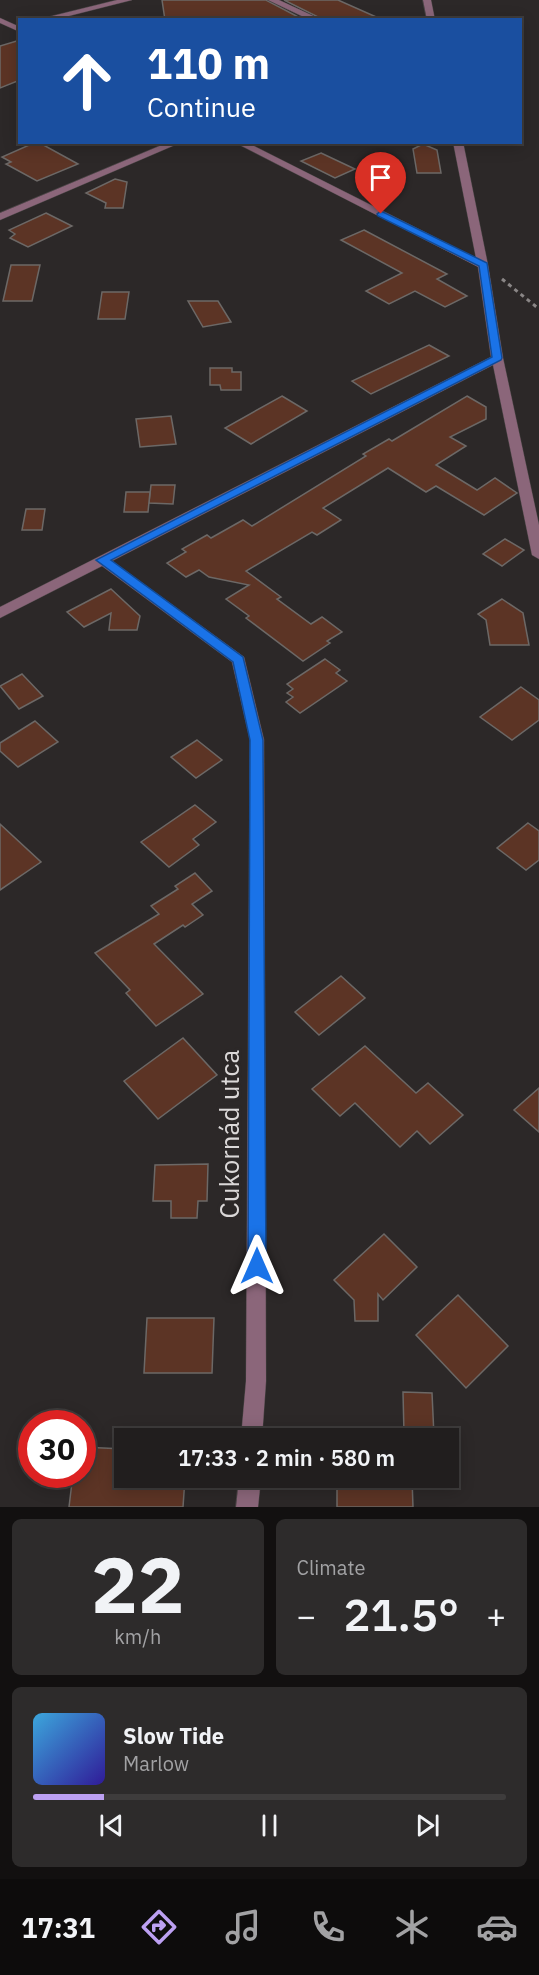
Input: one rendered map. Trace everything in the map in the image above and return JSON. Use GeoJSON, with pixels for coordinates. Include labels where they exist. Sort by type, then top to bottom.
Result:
{"type":"FeatureCollection","features":[{"type":"Feature","properties":{"kind":"street"},"geometry":{"type":"LineString","coordinates":[[272,0],[313,18]]}},
{"type":"Feature","properties":{"kind":"street"},"geometry":{"type":"LineString","coordinates":[[427,0],[431,18]]}},
{"type":"Feature","properties":{"kind":"street"},"geometry":{"type":"LineString","coordinates":[[47,18],[92,6],[125,1]]}},
{"type":"Feature","properties":{"kind":"street"},"geometry":{"type":"LineString","coordinates":[[82,18],[125,1]]}},
{"type":"Feature","properties":{"kind":"street"},"geometry":{"type":"LineString","coordinates":[[0,21],[17,27]]}},
{"type":"Feature","properties":{"kind":"street"},"geometry":{"type":"LineString","coordinates":[[0,217],[173,144]]}},
{"type":"Feature","properties":{"kind":"street"},"geometry":{"type":"LineString","coordinates":[[242,144],[483,265]]}},
{"type":"Feature","properties":{"kind":"street"},"geometry":{"type":"LineString","coordinates":[[458,144],[483,265],[497,358],[539,555]]}},
{"type":"Feature","properties":{"kind":"street"},"geometry":{"type":"LineString","coordinates":[[0,613],[497,358]]}},
{"type":"Feature","properties":{"kind":"street","name":"Cukornád utca"},"geometry":{"type":"LineString","coordinates":[[102,560],[239,660],[257,740],[256,1381],[253,1428]]}},
{"type":"Feature","properties":{"kind":"street"},"geometry":{"type":"LineString","coordinates":[[248,1507],[249,1488]]}},
{"type":"Feature","properties":{"kind":"path"},"geometry":{"type":"LineString","coordinates":[[483,265],[539,309]]}},
{"type":"Feature","properties":{"kind":"building"},"geometry":{"type":"Polygon","coordinates":[[[162,0],[266,0],[300,18],[165,18],[162,0]]]}},
{"type":"Feature","properties":{"kind":"building"},"geometry":{"type":"Polygon","coordinates":[[[284,0],[338,0],[378,18],[320,18],[284,0]]]}},
{"type":"Feature","properties":{"kind":"building"},"geometry":{"type":"Polygon","coordinates":[[[18,41],[18,81],[0,88],[0,46],[18,41]]]}},
{"type":"Feature","properties":{"kind":"building"},"geometry":{"type":"Polygon","coordinates":[[[31,144],[42,144],[78,164],[37,181],[6,164],[11,162],[2,157],[31,144]]]}},
{"type":"Feature","properties":{"kind":"building"},"geometry":{"type":"Polygon","coordinates":[[[423,144],[437,150],[441,173],[417,173],[413,149],[423,144]]]}},
{"type":"Feature","properties":{"kind":"building"},"geometry":{"type":"Polygon","coordinates":[[[321,153],[355,169],[335,178],[301,161],[321,153]]]}},
{"type":"Feature","properties":{"kind":"building"},"geometry":{"type":"Polygon","coordinates":[[[115,179],[127,182],[123,208],[105,208],[106,203],[86,193],[115,179]]]}},
{"type":"Feature","properties":{"kind":"building"},"geometry":{"type":"Polygon","coordinates":[[[46,213],[72,226],[28,247],[10,238],[15,234],[9,230],[46,213]]]}},
{"type":"Feature","properties":{"kind":"building"},"geometry":{"type":"Polygon","coordinates":[[[364,230],[447,274],[437,279],[467,296],[445,307],[415,291],[389,304],[366,291],[402,273],[341,240],[364,230]]]}},
{"type":"Feature","properties":{"kind":"building"},"geometry":{"type":"Polygon","coordinates":[[[11,265],[40,265],[32,301],[3,301],[11,265]]]}},
{"type":"Feature","properties":{"kind":"building"},"geometry":{"type":"Polygon","coordinates":[[[102,292],[129,292],[125,319],[98,319],[102,292]]]}},
{"type":"Feature","properties":{"kind":"building"},"geometry":{"type":"Polygon","coordinates":[[[188,301],[218,301],[231,322],[203,327],[188,301]]]}},
{"type":"Feature","properties":{"kind":"building"},"geometry":{"type":"Polygon","coordinates":[[[429,345],[449,356],[371,394],[352,381],[429,345]]]}},
{"type":"Feature","properties":{"kind":"building"},"geometry":{"type":"Polygon","coordinates":[[[210,368],[232,368],[232,372],[241,372],[241,390],[221,390],[220,385],[210,385],[210,368]]]}},
{"type":"Feature","properties":{"kind":"building"},"geometry":{"type":"Polygon","coordinates":[[[282,396],[307,411],[251,444],[225,428],[282,396]]]}},
{"type":"Feature","properties":{"kind":"building"},"geometry":{"type":"Polygon","coordinates":[[[467,396],[486,407],[486,419],[450,437],[466,446],[436,465],[477,490],[495,478],[517,493],[484,515],[436,486],[426,492],[388,468],[323,508],[341,520],[317,535],[312,532],[246,571],[281,597],[277,599],[311,624],[322,617],[342,632],[303,661],[246,618],[249,616],[226,599],[249,585],[209,577],[199,570],[186,577],[167,563],[186,552],[182,549],[207,535],[211,538],[243,520],[252,526],[366,456],[363,454],[389,439],[392,441],[467,396]]]}},
{"type":"Feature","properties":{"kind":"building"},"geometry":{"type":"Polygon","coordinates":[[[171,416],[176,444],[140,447],[136,419],[171,416]]]}},
{"type":"Feature","properties":{"kind":"building"},"geometry":{"type":"Polygon","coordinates":[[[151,485],[175,485],[173,504],[149,503],[151,485]]]}},
{"type":"Feature","properties":{"kind":"building"},"geometry":{"type":"Polygon","coordinates":[[[126,492],[150,492],[148,512],[124,512],[126,492]]]}},
{"type":"Feature","properties":{"kind":"building"},"geometry":{"type":"Polygon","coordinates":[[[26,509],[45,509],[42,530],[22,530],[26,509]]]}},
{"type":"Feature","properties":{"kind":"building"},"geometry":{"type":"Polygon","coordinates":[[[505,539],[524,550],[502,566],[483,554],[505,539]]]}},
{"type":"Feature","properties":{"kind":"building"},"geometry":{"type":"Polygon","coordinates":[[[111,589],[140,616],[137,630],[109,630],[111,613],[84,627],[67,612],[111,589]]]}},
{"type":"Feature","properties":{"kind":"building"},"geometry":{"type":"Polygon","coordinates":[[[502,599],[523,613],[529,645],[490,645],[486,620],[478,614],[502,599]]]}},
{"type":"Feature","properties":{"kind":"building"},"geometry":{"type":"Polygon","coordinates":[[[325,659],[340,670],[336,673],[347,681],[300,713],[286,702],[293,697],[287,693],[293,689],[287,684],[325,659]]]}},
{"type":"Feature","properties":{"kind":"building"},"geometry":{"type":"Polygon","coordinates":[[[22,674],[43,696],[19,709],[0,686],[22,674]]]}},
{"type":"Feature","properties":{"kind":"building"},"geometry":{"type":"Polygon","coordinates":[[[521,687],[539,700],[539,720],[512,740],[480,717],[521,687]]]}},
{"type":"Feature","properties":{"kind":"building"},"geometry":{"type":"Polygon","coordinates":[[[35,721],[58,742],[18,767],[0,751],[0,743],[35,721]]]}},
{"type":"Feature","properties":{"kind":"building"},"geometry":{"type":"Polygon","coordinates":[[[197,740],[222,760],[196,778],[171,757],[197,740]]]}},
{"type":"Feature","properties":{"kind":"building"},"geometry":{"type":"Polygon","coordinates":[[[195,805],[216,822],[193,839],[199,845],[169,867],[141,842],[195,805]]]}},
{"type":"Feature","properties":{"kind":"building"},"geometry":{"type":"Polygon","coordinates":[[[528,823],[539,831],[539,860],[526,870],[497,848],[528,823]]]}},
{"type":"Feature","properties":{"kind":"building"},"geometry":{"type":"Polygon","coordinates":[[[0,824],[41,862],[0,890],[0,824]]]}},
{"type":"Feature","properties":{"kind":"building"},"geometry":{"type":"Polygon","coordinates":[[[195,873],[212,891],[192,904],[203,915],[154,944],[203,994],[156,1026],[126,993],[130,990],[95,953],[159,914],[151,906],[178,889],[175,886],[195,873]]]}},
{"type":"Feature","properties":{"kind":"building"},"geometry":{"type":"Polygon","coordinates":[[[341,976],[365,998],[319,1035],[295,1012],[341,976]]]}},
{"type":"Feature","properties":{"kind":"building"},"geometry":{"type":"Polygon","coordinates":[[[183,1038],[217,1075],[158,1119],[124,1081],[183,1038]]]}},
{"type":"Feature","properties":{"kind":"building"},"geometry":{"type":"Polygon","coordinates":[[[365,1046],[416,1093],[428,1083],[463,1115],[430,1144],[417,1131],[400,1147],[355,1103],[340,1116],[312,1089],[365,1046]]]}},
{"type":"Feature","properties":{"kind":"building"},"geometry":{"type":"Polygon","coordinates":[[[539,1088],[539,1132],[514,1110],[539,1088]]]}},
{"type":"Feature","properties":{"kind":"building"},"geometry":{"type":"Polygon","coordinates":[[[208,1164],[207,1201],[198,1201],[197,1218],[171,1218],[171,1201],[153,1201],[155,1165],[208,1164]]]}},
{"type":"Feature","properties":{"kind":"building"},"geometry":{"type":"Polygon","coordinates":[[[384,1234],[417,1267],[383,1300],[378,1294],[378,1321],[355,1321],[354,1300],[334,1280],[384,1234]]]}},
{"type":"Feature","properties":{"kind":"building"},"geometry":{"type":"Polygon","coordinates":[[[458,1295],[508,1346],[466,1388],[416,1335],[458,1295]]]}},
{"type":"Feature","properties":{"kind":"building"},"geometry":{"type":"Polygon","coordinates":[[[147,1318],[214,1318],[212,1373],[144,1373],[147,1318]]]}},
{"type":"Feature","properties":{"kind":"building"},"geometry":{"type":"Polygon","coordinates":[[[403,1392],[432,1393],[434,1428],[404,1428],[403,1392]]]}},
{"type":"Feature","properties":{"kind":"building"},"geometry":{"type":"Polygon","coordinates":[[[96,1448],[114,1449],[114,1488],[184,1488],[183,1507],[69,1507],[71,1488],[96,1488],[96,1448]]]}},
{"type":"Feature","properties":{"kind":"building"},"geometry":{"type":"Polygon","coordinates":[[[337,1488],[412,1488],[413,1507],[337,1507],[337,1488]]]}},
{"type":"Feature","properties":{"kind":"route"},"geometry":{"type":"LineString","coordinates":[[257,1266],[257,740],[239,660],[102,560],[497,358],[483,265],[381,214]]}}]}
